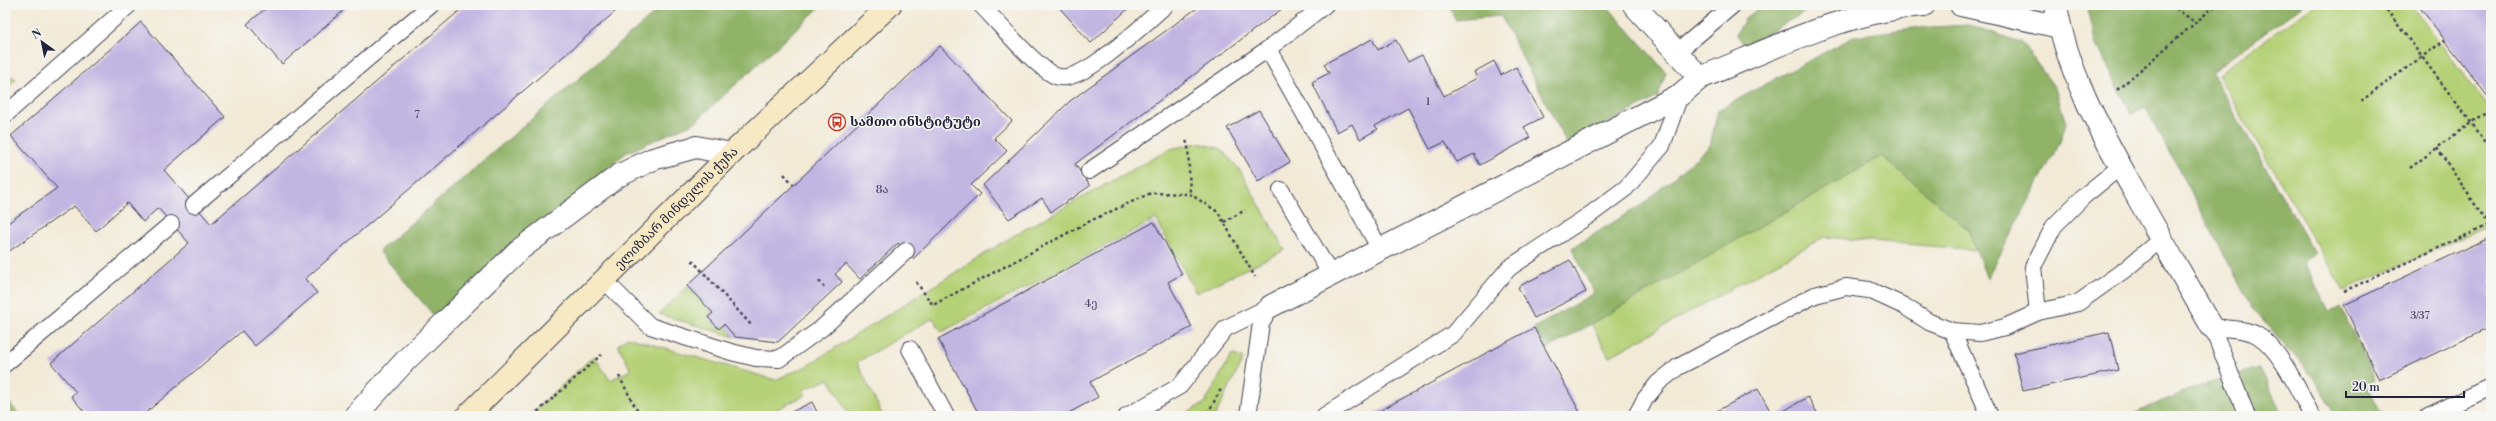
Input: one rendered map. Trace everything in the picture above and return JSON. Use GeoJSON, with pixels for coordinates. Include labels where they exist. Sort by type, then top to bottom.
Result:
{"type":"FeatureCollection","features":[{"type":"Feature","properties":{"kind":"street","name":"ელიზბარ მინდელის ქუჩა"},"geometry":{"type":"LineString","coordinates":[[467,416],[605,281],[731,154],[890,5]]}},
{"type":"Feature","properties":{"kind":"street"},"geometry":{"type":"LineString","coordinates":[[1634,5],[1700,78]]}},
{"type":"Feature","properties":{"kind":"street"},"geometry":{"type":"LineString","coordinates":[[1271,306],[1680,95],[1700,78],[1849,19],[1901,7],[1924,5]]}},
{"type":"Feature","properties":{"kind":"street"},"geometry":{"type":"LineString","coordinates":[[1961,5],[2060,28]]}},
{"type":"Feature","properties":{"kind":"street"},"geometry":{"type":"LineString","coordinates":[[2056,5],[2060,28],[2072,65],[2092,112],[2161,239],[2212,327]]}},
{"type":"Feature","properties":{"kind":"street"},"geometry":{"type":"LineString","coordinates":[[355,416],[406,360],[519,250],[618,176],[653,159],[696,147],[731,154]]}},
{"type":"Feature","properties":{"kind":"lane"},"geometry":{"type":"LineString","coordinates":[[5,115],[129,5]]}},
{"type":"Feature","properties":{"kind":"lane"},"geometry":{"type":"LineString","coordinates":[[194,205],[431,5]]}},
{"type":"Feature","properties":{"kind":"lane"},"geometry":{"type":"LineString","coordinates":[[981,5],[1039,65],[1058,77],[1073,76],[1103,58],[1166,5]]}},
{"type":"Feature","properties":{"kind":"lane"},"geometry":{"type":"LineString","coordinates":[[1089,171],[1268,49],[1325,5]]}},
{"type":"Feature","properties":{"kind":"lane"},"geometry":{"type":"LineString","coordinates":[[1676,53],[1733,5]]}},
{"type":"Feature","properties":{"kind":"lane"},"geometry":{"type":"LineString","coordinates":[[1268,49],[1380,249]]}},
{"type":"Feature","properties":{"kind":"lane"},"geometry":{"type":"LineString","coordinates":[[1324,416],[1453,334],[1509,268],[1591,214],[1626,188],[1662,146],[1680,95]]}},
{"type":"Feature","properties":{"kind":"lane"},"geometry":{"type":"LineString","coordinates":[[2038,312],[2033,267],[2054,226],[2084,196],[2121,166]]}},
{"type":"Feature","properties":{"kind":"lane"},"geometry":{"type":"LineString","coordinates":[[1281,190],[1331,275]]}},
{"type":"Feature","properties":{"kind":"lane"},"geometry":{"type":"LineString","coordinates":[[5,364],[171,224]]}},
{"type":"Feature","properties":{"kind":"lane"},"geometry":{"type":"LineString","coordinates":[[1636,416],[1645,399],[1658,383],[1678,367],[1815,295],[1846,287],[1869,290],[1904,306],[1929,322],[1952,331],[1980,333],[2005,328],[2038,312],[2078,302],[2127,268],[2161,239]]}},
{"type":"Feature","properties":{"kind":"lane"},"geometry":{"type":"LineString","coordinates":[[605,281],[650,326],[731,352],[756,358],[779,359],[822,328],[906,250]]}},
{"type":"Feature","properties":{"kind":"lane"},"geometry":{"type":"LineString","coordinates":[[1127,416],[1180,386],[1226,328],[1271,306]]}},
{"type":"Feature","properties":{"kind":"lane"},"geometry":{"type":"LineString","coordinates":[[1248,416],[1261,323],[1271,306]]}},
{"type":"Feature","properties":{"kind":"lane"},"geometry":{"type":"LineString","coordinates":[[2212,327],[2247,416]]}},
{"type":"Feature","properties":{"kind":"lane"},"geometry":{"type":"LineString","coordinates":[[2212,327],[2257,335],[2270,345],[2289,373],[2312,416]]}},
{"type":"Feature","properties":{"kind":"lane"},"geometry":{"type":"LineString","coordinates":[[1952,331],[1990,416]]}},
{"type":"Feature","properties":{"kind":"lane"},"geometry":{"type":"LineString","coordinates":[[910,348],[946,416]]}},
{"type":"Feature","properties":{"kind":"lane"},"geometry":{"type":"LineString","coordinates":[[2428,416],[2491,387]]}},
{"type":"Feature","properties":{"kind":"path"},"geometry":{"type":"LineString","coordinates":[[2171,5],[2195,22]]}},
{"type":"Feature","properties":{"kind":"path"},"geometry":{"type":"LineString","coordinates":[[2092,112],[2216,5]]}},
{"type":"Feature","properties":{"kind":"path"},"geometry":{"type":"LineString","coordinates":[[2383,5],[2491,150]]}},
{"type":"Feature","properties":{"kind":"path"},"geometry":{"type":"LineString","coordinates":[[2361,101],[2445,40]]}},
{"type":"Feature","properties":{"kind":"path"},"geometry":{"type":"LineString","coordinates":[[2410,168],[2491,108]]}},
{"type":"Feature","properties":{"kind":"path"},"geometry":{"type":"LineString","coordinates":[[1172,115],[1188,145],[1190,194]]}},
{"type":"Feature","properties":{"kind":"path"},"geometry":{"type":"LineString","coordinates":[[2344,291],[2490,224],[2437,148]]}},
{"type":"Feature","properties":{"kind":"path"},"geometry":{"type":"LineString","coordinates":[[784,174],[794,185]]}},
{"type":"Feature","properties":{"kind":"path"},"geometry":{"type":"LineString","coordinates":[[923,291],[932,305],[1092,220],[1151,194],[1190,194],[1218,212],[1271,306]]}},
{"type":"Feature","properties":{"kind":"path"},"geometry":{"type":"LineString","coordinates":[[1224,222],[1245,210]]}},
{"type":"Feature","properties":{"kind":"path"},"geometry":{"type":"LineString","coordinates":[[692,260],[757,331]]}},
{"type":"Feature","properties":{"kind":"path"},"geometry":{"type":"LineString","coordinates":[[819,281],[825,288],[820,293]]}},
{"type":"Feature","properties":{"kind":"path"},"geometry":{"type":"LineString","coordinates":[[533,416],[601,355]]}},
{"type":"Feature","properties":{"kind":"path"},"geometry":{"type":"LineString","coordinates":[[619,376],[640,416]]}},
{"type":"Feature","properties":{"kind":"green space"},"geometry":{"type":"Polygon","coordinates":[[[654,5],[822,5],[695,122],[626,153],[435,317],[379,251],[657,11],[654,5]]]}},
{"type":"Feature","properties":{"kind":"green space"},"geometry":{"type":"Polygon","coordinates":[[[1449,5],[1606,5],[1666,72],[1658,97],[1567,144],[1501,16],[1455,20],[1449,5]]]}},
{"type":"Feature","properties":{"kind":"green space"},"geometry":{"type":"Polygon","coordinates":[[[1762,5],[1822,5],[1808,10],[1746,46],[1736,34],[1745,19],[1762,5]]]}},
{"type":"Feature","properties":{"kind":"green space"},"geometry":{"type":"Polygon","coordinates":[[[2087,5],[2303,5],[2211,72],[2315,254],[2304,262],[2329,311],[2341,307],[2375,381],[2367,384],[2382,416],[2337,416],[2316,381],[2252,307],[2145,107],[2131,114],[2097,45],[2087,5]]]}},
{"type":"Feature","properties":{"kind":"green space"},"geometry":{"type":"Polygon","coordinates":[[[2314,5],[2412,5],[2491,111],[2491,224],[2344,291],[2217,74],[2314,5]]]}},
{"type":"Feature","properties":{"kind":"green space"},"geometry":{"type":"Polygon","coordinates":[[[1970,25],[2021,42],[2055,88],[2066,123],[2060,142],[1987,279],[1968,229],[1882,156],[1546,350],[1534,328],[1594,293],[1572,248],[1643,204],[1710,146],[1718,110],[1855,36],[1913,28],[1970,25]]]}},
{"type":"Feature","properties":{"kind":"green space"},"geometry":{"type":"Polygon","coordinates":[[[5,73],[16,79],[5,89],[5,73]]]}},
{"type":"Feature","properties":{"kind":"green space"},"geometry":{"type":"Polygon","coordinates":[[[1198,143],[1220,148],[1239,169],[1285,250],[1196,293],[1156,219],[942,332],[933,318],[857,362],[883,416],[850,416],[829,379],[803,390],[806,395],[763,416],[608,416],[602,412],[591,416],[528,416],[594,356],[610,380],[631,370],[618,345],[627,337],[775,380],[805,367],[1018,233],[1170,149],[1198,143]]]}},
{"type":"Feature","properties":{"kind":"green space"},"geometry":{"type":"Polygon","coordinates":[[[1882,156],[1968,229],[1976,250],[1824,237],[1609,357],[1591,323],[1882,156]]]}},
{"type":"Feature","properties":{"kind":"green space"},"geometry":{"type":"Polygon","coordinates":[[[687,286],[713,313],[708,317],[719,329],[724,324],[735,337],[659,314],[687,286]]]}},
{"type":"Feature","properties":{"kind":"green space"},"geometry":{"type":"Polygon","coordinates":[[[1232,354],[1243,359],[1215,416],[1181,416],[1205,403],[1232,354]]]}},
{"type":"Feature","properties":{"kind":"green space"},"geometry":{"type":"Polygon","coordinates":[[[2260,368],[2283,416],[2131,416],[2162,401],[2194,389],[2260,368]]]}},
{"type":"Feature","properties":{"kind":"green space"},"geometry":{"type":"Polygon","coordinates":[[[5,397],[20,416],[5,416],[5,397]]]}},
{"type":"Feature","properties":{"kind":"building"},"geometry":{"type":"Polygon","coordinates":[[[270,5],[350,5],[282,64],[247,24],[270,5]]]}},
{"type":"Feature","properties":{"kind":"building"},"geometry":{"type":"Polygon","coordinates":[[[466,5],[623,5],[305,279],[317,293],[255,346],[242,331],[142,416],[88,416],[71,396],[76,392],[51,363],[189,243],[158,208],[143,222],[127,203],[96,231],[74,206],[5,254],[5,225],[57,188],[11,136],[141,22],[225,117],[164,170],[211,224],[466,5]]]}},
{"type":"Feature","properties":{"kind":"building"},"geometry":{"type":"Polygon","coordinates":[[[1057,5],[1132,5],[1091,43],[1057,5]]]}},
{"type":"Feature","properties":{"kind":"building"},"geometry":{"type":"Polygon","coordinates":[[[1201,5],[1287,5],[1075,164],[1090,186],[1051,212],[1042,198],[1009,219],[983,185],[1070,101],[1201,5]]]}},
{"type":"Feature","properties":{"kind":"building"},"geometry":{"type":"Polygon","coordinates":[[[2418,5],[2491,5],[2491,101],[2445,40],[2418,5]]]}},
{"type":"Feature","properties":{"kind":"building"},"geometry":{"type":"Polygon","coordinates":[[[1372,39],[1378,50],[1396,40],[1408,62],[1422,55],[1444,96],[1477,78],[1474,72],[1494,61],[1501,75],[1516,67],[1543,117],[1524,127],[1530,138],[1480,165],[1474,154],[1457,162],[1445,142],[1430,149],[1408,108],[1375,126],[1378,129],[1360,139],[1352,124],[1337,132],[1312,82],[1329,73],[1324,64],[1372,39]]]}},
{"type":"Feature","properties":{"kind":"building"},"geometry":{"type":"Polygon","coordinates":[[[940,46],[1012,121],[994,138],[1007,151],[971,185],[980,194],[913,259],[898,243],[860,279],[846,264],[835,274],[842,282],[778,342],[735,337],[724,324],[719,329],[708,317],[713,313],[687,286],[940,46]]]}},
{"type":"Feature","properties":{"kind":"building"},"geometry":{"type":"Polygon","coordinates":[[[1259,110],[1290,162],[1258,181],[1227,128],[1259,110]]]}},
{"type":"Feature","properties":{"kind":"building"},"geometry":{"type":"Polygon","coordinates":[[[1154,222],[1182,274],[1168,282],[1192,327],[1090,382],[1098,397],[1063,416],[980,416],[938,339],[1154,222]]]}},
{"type":"Feature","properties":{"kind":"building"},"geometry":{"type":"Polygon","coordinates":[[[2491,237],[2491,327],[2379,380],[2344,305],[2491,237]]]}},
{"type":"Feature","properties":{"kind":"building"},"geometry":{"type":"Polygon","coordinates":[[[1570,260],[1586,292],[1534,318],[1518,287],[1570,260]]]}},
{"type":"Feature","properties":{"kind":"building"},"geometry":{"type":"Polygon","coordinates":[[[1534,328],[1582,416],[1370,416],[1516,337],[1534,328]]]}},
{"type":"Feature","properties":{"kind":"building"},"geometry":{"type":"Polygon","coordinates":[[[2109,332],[2118,370],[2023,391],[2014,353],[2109,332]]]}},
{"type":"Feature","properties":{"kind":"building"},"geometry":{"type":"Polygon","coordinates":[[[1758,389],[1773,416],[1707,416],[1758,389]]]}},
{"type":"Feature","properties":{"kind":"building"},"geometry":{"type":"Polygon","coordinates":[[[1808,397],[1819,416],[1775,416],[1808,397]]]}},
{"type":"Feature","properties":{"kind":"building"},"geometry":{"type":"Polygon","coordinates":[[[812,402],[819,416],[783,416],[812,402]]]}},
{"type":"Feature","properties":{"kind":"place","name":"სამთო ინსტიტუტი"},"geometry":{"type":"Point","coordinates":[837,122]}}]}
